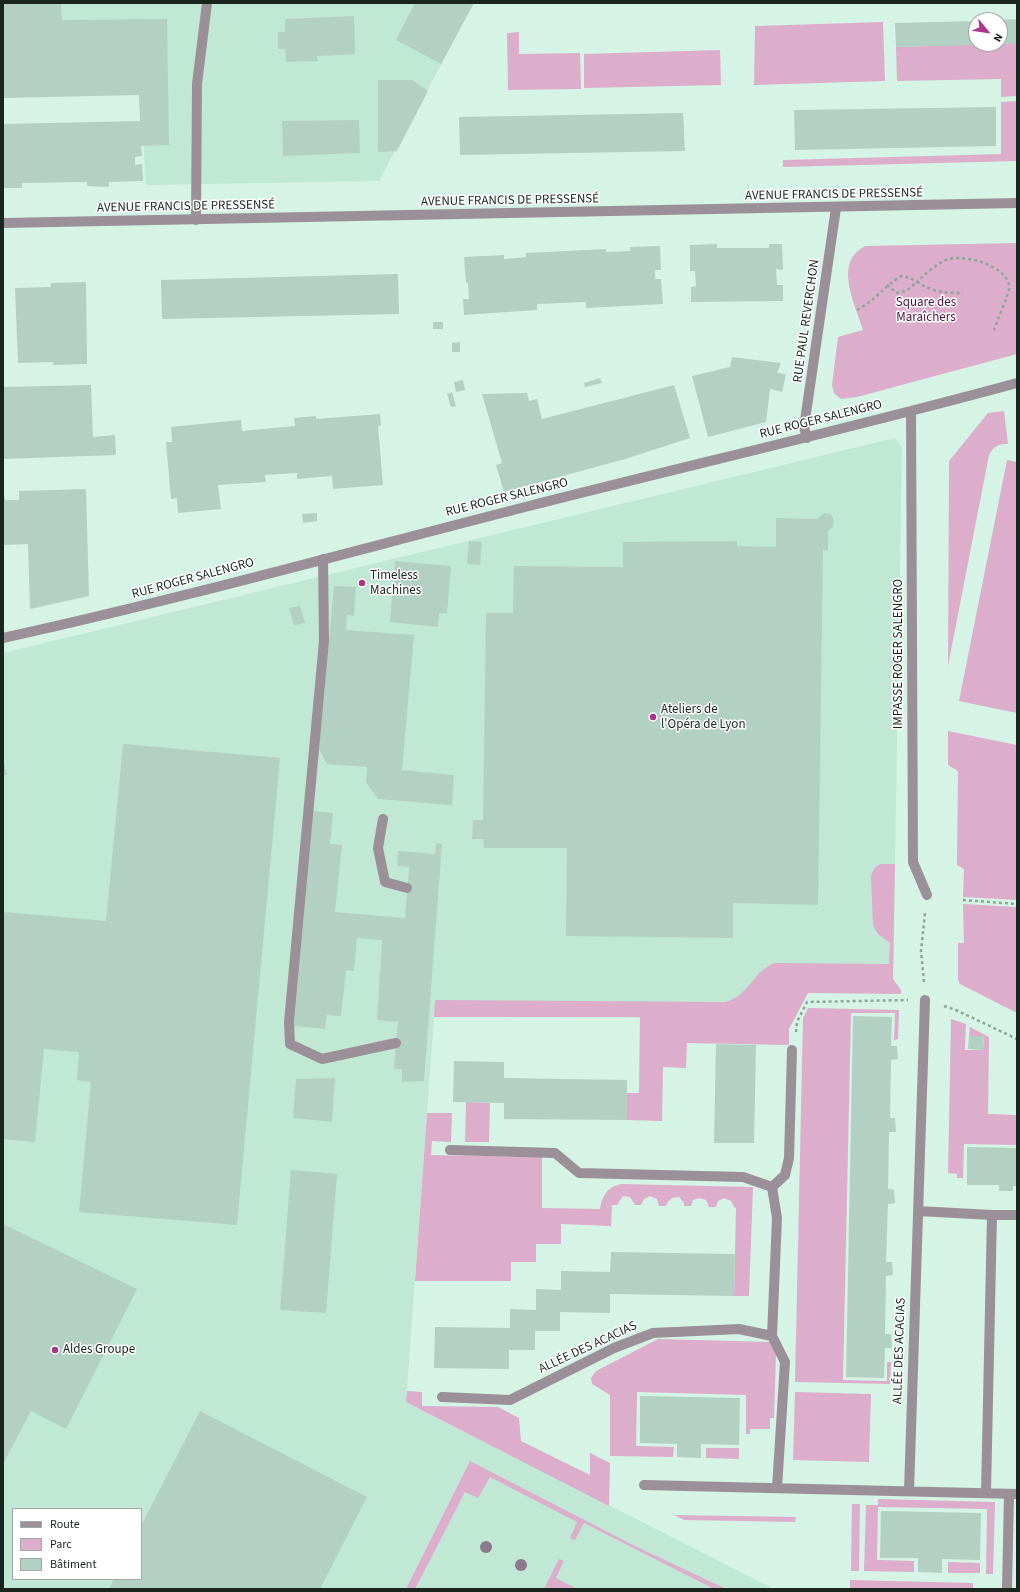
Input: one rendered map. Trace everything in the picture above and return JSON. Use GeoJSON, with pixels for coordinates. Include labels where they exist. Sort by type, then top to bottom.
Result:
{"type":"FeatureCollection","features":[{"type":"Feature","properties":{"kind":"street"},"geometry":{"type":"LineString","coordinates":[[196,220],[198,84],[207,3]]}},
{"type":"Feature","properties":{"kind":"street","name":"AVENUE FRANCIS DE PRESSENSÉ"},"geometry":{"type":"LineString","coordinates":[[3,223],[836,208],[1017,203]]}},
{"type":"Feature","properties":{"kind":"street","name":"RUE PAUL REVERCHON"},"geometry":{"type":"LineString","coordinates":[[806,438],[804,427],[836,208]]}},
{"type":"Feature","properties":{"kind":"street","name":"RUE ROGER SALENGRO"},"geometry":{"type":"LineString","coordinates":[[3,638],[109,615],[536,504],[806,438],[1017,383]]}},
{"type":"Feature","properties":{"kind":"street","name":"IMPASSE ROGER SALENGRO"},"geometry":{"type":"LineString","coordinates":[[911,411],[913,862],[927,895]]}},
{"type":"Feature","properties":{"kind":"street"},"geometry":{"type":"LineString","coordinates":[[323,559],[324,641],[289,1022],[290,1044],[322,1059],[396,1043]]}},
{"type":"Feature","properties":{"kind":"street"},"geometry":{"type":"LineString","coordinates":[[383,819],[378,848],[385,882],[408,888]]}},
{"type":"Feature","properties":{"kind":"street","name":"ALLÉE DES ACACIAS"},"geometry":{"type":"LineString","coordinates":[[909,1491],[925,1000]]}},
{"type":"Feature","properties":{"kind":"street"},"geometry":{"type":"LineString","coordinates":[[772,1187],[786,1175],[789,1158],[792,1050]]}},
{"type":"Feature","properties":{"kind":"street"},"geometry":{"type":"LineString","coordinates":[[450,1150],[555,1153],[579,1173],[743,1177],[772,1187]]}},
{"type":"Feature","properties":{"kind":"street"},"geometry":{"type":"LineString","coordinates":[[772,1187],[777,1218],[772,1336],[785,1362],[777,1488]]}},
{"type":"Feature","properties":{"kind":"street"},"geometry":{"type":"LineString","coordinates":[[918,1211],[1017,1215]]}},
{"type":"Feature","properties":{"kind":"street"},"geometry":{"type":"LineString","coordinates":[[986,1493],[992,1215]]}},
{"type":"Feature","properties":{"kind":"street","name":"ALLÉE DES ACACIAS"},"geometry":{"type":"LineString","coordinates":[[442,1397],[510,1400],[614,1348],[653,1333],[739,1329],[772,1336]]}},
{"type":"Feature","properties":{"kind":"street"},"geometry":{"type":"LineString","coordinates":[[644,1485],[1013,1494],[1007,1589]]}},
{"type":"Feature","properties":{"kind":"path"},"geometry":{"type":"LineString","coordinates":[[887,285],[897,293],[906,291],[928,271],[947,260],[965,259],[996,268],[1006,277],[1009,289],[994,330]]}},
{"type":"Feature","properties":{"kind":"path"},"geometry":{"type":"LineString","coordinates":[[857,310],[868,304],[887,285],[901,276],[910,278],[926,288],[941,292],[963,293]]}},
{"type":"Feature","properties":{"kind":"path"},"geometry":{"type":"LineString","coordinates":[[925,1000],[921,950],[927,895]]}},
{"type":"Feature","properties":{"kind":"path"},"geometry":{"type":"LineString","coordinates":[[963,900],[1017,904]]}},
{"type":"Feature","properties":{"kind":"path"},"geometry":{"type":"LineString","coordinates":[[792,1050],[797,1022],[807,1002],[925,1000],[956,1010],[1017,1039]]}},
{"type":"Feature","properties":{"kind":"shaded area"},"geometry":{"type":"Polygon","coordinates":[[[5,3],[474,3],[379,181],[146,185],[139,75],[3,6],[5,3]]]}},
{"type":"Feature","properties":{"kind":"shaded area"},"geometry":{"type":"Polygon","coordinates":[[[895,438],[902,447],[893,979],[768,979],[768,1018],[434,1017],[406,1402],[774,1589],[3,1589],[3,653],[895,438]]]}},
{"type":"Feature","properties":{"kind":"green space"},"geometry":{"type":"Polygon","coordinates":[[[883,22],[885,81],[754,85],[755,26],[883,22]]]}},
{"type":"Feature","properties":{"kind":"green space"},"geometry":{"type":"Polygon","coordinates":[[[519,32],[519,54],[580,53],[581,89],[508,90],[507,33],[519,32]]]}},
{"type":"Feature","properties":{"kind":"green space"},"geometry":{"type":"Polygon","coordinates":[[[1008,43],[1017,43],[1017,96],[1001,97],[1001,79],[897,81],[896,47],[968,45],[968,52],[1008,52],[1008,43]]]}},
{"type":"Feature","properties":{"kind":"green space"},"geometry":{"type":"Polygon","coordinates":[[[720,50],[721,85],[584,88],[584,54],[720,50]]]}},
{"type":"Feature","properties":{"kind":"green space"},"geometry":{"type":"Polygon","coordinates":[[[1017,101],[1017,161],[783,167],[783,160],[1001,154],[1001,102],[1017,101]]]}},
{"type":"Feature","properties":{"kind":"green space","name":"Square des Maraîchers"},"geometry":{"type":"Polygon","coordinates":[[[1017,243],[1017,354],[857,397],[841,399],[834,393],[832,385],[838,337],[863,330],[853,302],[848,281],[850,262],[858,251],[865,246],[1017,243]]]}},
{"type":"Feature","properties":{"kind":"green space"},"geometry":{"type":"Polygon","coordinates":[[[1004,411],[1008,444],[997,446],[989,455],[948,666],[949,461],[988,413],[1004,411]]]}},
{"type":"Feature","properties":{"kind":"green space"},"geometry":{"type":"Polygon","coordinates":[[[1007,460],[1017,462],[1017,713],[959,701],[1007,460]]]}},
{"type":"Feature","properties":{"kind":"green space"},"geometry":{"type":"Polygon","coordinates":[[[948,731],[1017,745],[1017,900],[963,897],[964,869],[957,865],[958,771],[948,765],[948,731]]]}},
{"type":"Feature","properties":{"kind":"green space"},"geometry":{"type":"Polygon","coordinates":[[[881,864],[895,864],[893,979],[901,990],[901,994],[808,993],[789,1029],[789,1045],[687,1043],[686,1068],[663,1067],[662,1121],[627,1120],[627,1093],[639,1093],[640,1017],[434,1017],[435,1000],[725,1002],[740,995],[761,972],[775,963],[889,964],[890,943],[878,934],[873,925],[871,875],[875,867],[881,864]]]}},
{"type":"Feature","properties":{"kind":"green space"},"geometry":{"type":"Polygon","coordinates":[[[963,904],[1017,907],[1017,1013],[960,984],[958,980],[958,943],[964,943],[963,904]]]}},
{"type":"Feature","properties":{"kind":"green space"},"geometry":{"type":"Polygon","coordinates":[[[808,1008],[899,1010],[898,1039],[894,1040],[895,1013],[851,1013],[843,1380],[887,1381],[887,1362],[891,1362],[890,1384],[795,1382],[803,1018],[808,1008]]]}},
{"type":"Feature","properties":{"kind":"green space"},"geometry":{"type":"Polygon","coordinates":[[[951,1019],[966,1024],[965,1050],[983,1050],[984,1036],[969,1036],[970,1027],[989,1037],[988,1114],[1017,1115],[1017,1145],[964,1144],[963,1178],[957,1178],[957,1174],[948,1173],[951,1019]]]}},
{"type":"Feature","properties":{"kind":"green space"},"geometry":{"type":"Polygon","coordinates":[[[466,1102],[490,1103],[489,1142],[465,1142],[466,1102]]]}},
{"type":"Feature","properties":{"kind":"green space"},"geometry":{"type":"Polygon","coordinates":[[[427,1113],[452,1113],[451,1142],[432,1141],[431,1155],[542,1157],[542,1208],[600,1209],[602,1200],[606,1193],[612,1187],[621,1184],[753,1187],[749,1296],[734,1296],[736,1208],[731,1201],[724,1198],[718,1201],[716,1207],[709,1207],[706,1200],[699,1198],[693,1200],[691,1206],[684,1206],[684,1203],[679,1197],[671,1199],[666,1206],[659,1206],[657,1199],[650,1196],[644,1199],[641,1205],[635,1205],[630,1197],[623,1196],[617,1205],[612,1205],[611,1226],[561,1224],[561,1244],[536,1244],[536,1262],[511,1262],[511,1281],[415,1281],[427,1113]]]}},
{"type":"Feature","properties":{"kind":"green space"},"geometry":{"type":"Polygon","coordinates":[[[658,1339],[770,1342],[776,1355],[774,1418],[770,1418],[770,1429],[750,1429],[750,1434],[746,1434],[746,1395],[637,1392],[636,1446],[674,1447],[673,1457],[610,1456],[610,1395],[592,1384],[591,1378],[596,1371],[658,1339]]]}},
{"type":"Feature","properties":{"kind":"green space"},"geometry":{"type":"Polygon","coordinates":[[[407,1391],[422,1392],[422,1406],[498,1407],[519,1418],[521,1441],[590,1475],[590,1453],[610,1463],[609,1506],[406,1402],[407,1391]]]}},
{"type":"Feature","properties":{"kind":"green space"},"geometry":{"type":"Polygon","coordinates":[[[795,1392],[871,1394],[869,1462],[793,1460],[795,1392]]]}},
{"type":"Feature","properties":{"kind":"green space"},"geometry":{"type":"Polygon","coordinates":[[[706,1448],[739,1448],[739,1459],[706,1458],[706,1448]]]}},
{"type":"Feature","properties":{"kind":"green space"},"geometry":{"type":"Polygon","coordinates":[[[470,1461],[635,1546],[726,1589],[714,1589],[584,1523],[575,1540],[570,1538],[577,1522],[490,1477],[478,1498],[465,1492],[415,1589],[406,1589],[470,1461]]]}},
{"type":"Feature","properties":{"kind":"green space"},"geometry":{"type":"Polygon","coordinates":[[[878,1499],[995,1502],[993,1574],[986,1574],[987,1509],[878,1507],[877,1560],[914,1561],[914,1572],[864,1571],[866,1505],[878,1505],[878,1499]]]}},
{"type":"Feature","properties":{"kind":"green space"},"geometry":{"type":"Polygon","coordinates":[[[852,1504],[860,1504],[859,1571],[851,1571],[852,1504]]]}},
{"type":"Feature","properties":{"kind":"green space"},"geometry":{"type":"Polygon","coordinates":[[[674,1515],[796,1517],[795,1522],[684,1520],[674,1515]]]}},
{"type":"Feature","properties":{"kind":"green space"},"geometry":{"type":"Polygon","coordinates":[[[559,1559],[564,1561],[556,1578],[577,1589],[544,1589],[559,1559]]]}},
{"type":"Feature","properties":{"kind":"green space"},"geometry":{"type":"Polygon","coordinates":[[[948,1562],[980,1563],[980,1573],[948,1573],[948,1562]]]}},
{"type":"Feature","properties":{"kind":"green space"},"geometry":{"type":"Polygon","coordinates":[[[850,1580],[973,1583],[973,1589],[850,1589],[850,1580]]]}},
{"type":"Feature","properties":{"kind":"building"},"geometry":{"type":"Polygon","coordinates":[[[3,3],[61,3],[62,20],[167,19],[169,145],[141,146],[142,156],[135,157],[135,165],[142,164],[143,181],[109,182],[109,187],[87,186],[87,182],[22,183],[22,188],[3,188],[3,124],[140,121],[139,95],[3,98],[3,3]]]}},
{"type":"Feature","properties":{"kind":"building"},"geometry":{"type":"Polygon","coordinates":[[[415,3],[474,3],[441,64],[396,40],[415,3]]]}},
{"type":"Feature","properties":{"kind":"building"},"geometry":{"type":"Polygon","coordinates":[[[354,16],[355,54],[317,56],[318,61],[286,62],[285,49],[278,49],[278,32],[285,32],[285,19],[354,16]]]}},
{"type":"Feature","properties":{"kind":"building"},"geometry":{"type":"Polygon","coordinates":[[[1017,19],[1017,43],[1008,44],[1008,20],[1017,19]]]}},
{"type":"Feature","properties":{"kind":"building"},"geometry":{"type":"Polygon","coordinates":[[[968,21],[968,45],[896,47],[895,23],[968,21]]]}},
{"type":"Feature","properties":{"kind":"building"},"geometry":{"type":"Polygon","coordinates":[[[378,80],[412,80],[428,91],[397,151],[378,152],[378,80]]]}},
{"type":"Feature","properties":{"kind":"building"},"geometry":{"type":"Polygon","coordinates":[[[996,107],[996,146],[795,150],[794,110],[996,107]]]}},
{"type":"Feature","properties":{"kind":"building"},"geometry":{"type":"Polygon","coordinates":[[[683,113],[685,151],[460,155],[459,117],[683,113]]]}},
{"type":"Feature","properties":{"kind":"building"},"geometry":{"type":"Polygon","coordinates":[[[359,120],[360,153],[283,156],[282,121],[359,120]]]}},
{"type":"Feature","properties":{"kind":"building"},"geometry":{"type":"Polygon","coordinates":[[[717,244],[717,248],[769,248],[769,244],[782,244],[783,270],[776,269],[777,285],[783,285],[783,301],[691,302],[691,287],[696,286],[695,271],[690,271],[690,245],[717,244]]]}},
{"type":"Feature","properties":{"kind":"building"},"geometry":{"type":"Polygon","coordinates":[[[660,246],[661,270],[655,270],[655,279],[661,279],[663,304],[586,308],[586,302],[537,304],[537,310],[464,315],[463,299],[469,299],[464,257],[504,255],[504,259],[526,257],[526,253],[606,249],[606,252],[630,251],[630,247],[660,246]]]}},
{"type":"Feature","properties":{"kind":"building"},"geometry":{"type":"Polygon","coordinates":[[[398,274],[399,314],[162,319],[161,280],[398,274]]]}},
{"type":"Feature","properties":{"kind":"building"},"geometry":{"type":"Polygon","coordinates":[[[86,282],[87,364],[53,365],[53,362],[18,363],[15,288],[51,287],[51,283],[86,282]]]}},
{"type":"Feature","properties":{"kind":"building"},"geometry":{"type":"Polygon","coordinates":[[[433,322],[443,322],[443,329],[433,329],[433,322]]]}},
{"type":"Feature","properties":{"kind":"building"},"geometry":{"type":"Polygon","coordinates":[[[460,342],[460,352],[452,352],[452,343],[460,342]]]}},
{"type":"Feature","properties":{"kind":"building"},"geometry":{"type":"Polygon","coordinates":[[[732,357],[781,363],[777,373],[786,374],[782,392],[770,389],[766,422],[708,437],[692,376],[730,367],[732,357]]]}},
{"type":"Feature","properties":{"kind":"building"},"geometry":{"type":"Polygon","coordinates":[[[600,378],[602,383],[585,387],[584,383],[600,378]]]}},
{"type":"Feature","properties":{"kind":"building"},"geometry":{"type":"Polygon","coordinates":[[[463,380],[465,390],[456,392],[454,382],[463,380]]]}},
{"type":"Feature","properties":{"kind":"building"},"geometry":{"type":"Polygon","coordinates":[[[91,385],[93,437],[115,435],[116,455],[3,459],[3,387],[91,385]]]}},
{"type":"Feature","properties":{"kind":"building"},"geometry":{"type":"Polygon","coordinates":[[[674,385],[690,438],[625,459],[504,492],[496,465],[502,463],[482,394],[527,393],[529,401],[537,399],[542,419],[674,385]]]}},
{"type":"Feature","properties":{"kind":"building"},"geometry":{"type":"Polygon","coordinates":[[[452,392],[456,406],[451,407],[447,394],[452,392]]]}},
{"type":"Feature","properties":{"kind":"building"},"geometry":{"type":"Polygon","coordinates":[[[380,414],[381,426],[378,426],[383,485],[333,489],[332,476],[297,479],[297,473],[265,475],[266,482],[218,485],[221,509],[178,513],[177,498],[171,499],[166,442],[172,442],[171,427],[241,420],[242,431],[295,426],[294,418],[316,416],[316,419],[380,414]]]}},
{"type":"Feature","properties":{"kind":"building"},"geometry":{"type":"Polygon","coordinates":[[[3,489],[5,500],[19,500],[19,491],[86,489],[89,596],[30,609],[28,544],[3,545],[3,489]]]}},
{"type":"Feature","properties":{"kind":"building"},"geometry":{"type":"Polygon","coordinates":[[[317,513],[317,521],[303,523],[302,514],[317,513]]]}},
{"type":"Feature","properties":{"kind":"building","name":"Ateliers de l'Opéra de Lyon"},"geometry":{"type":"Polygon","coordinates":[[[824,513],[831,514],[834,521],[833,527],[828,531],[828,550],[823,550],[818,905],[733,903],[733,938],[566,936],[567,848],[484,848],[483,839],[472,839],[473,820],[483,820],[486,613],[513,613],[514,566],[623,567],[623,542],[737,541],[737,546],[776,547],[776,518],[817,519],[824,513]]]}},
{"type":"Feature","properties":{"kind":"building"},"geometry":{"type":"Polygon","coordinates":[[[469,541],[482,542],[480,565],[467,564],[469,541]]]}},
{"type":"Feature","properties":{"kind":"building"},"geometry":{"type":"Polygon","coordinates":[[[395,561],[451,566],[447,613],[439,613],[438,627],[390,622],[395,561]]]}},
{"type":"Feature","properties":{"kind":"building"},"geometry":{"type":"Polygon","coordinates":[[[334,586],[356,587],[354,616],[347,615],[346,630],[414,635],[402,770],[454,775],[452,805],[378,799],[366,782],[367,767],[327,764],[319,749],[334,586]]]}},
{"type":"Feature","properties":{"kind":"building"},"geometry":{"type":"Polygon","coordinates":[[[300,606],[305,623],[294,625],[289,608],[300,606]]]}},
{"type":"Feature","properties":{"kind":"building"},"geometry":{"type":"Polygon","coordinates":[[[123,744],[280,758],[237,1225],[79,1212],[91,1082],[77,1080],[79,1052],[44,1049],[35,1142],[3,1139],[3,912],[106,921],[123,744]]]}},
{"type":"Feature","properties":{"kind":"building"},"geometry":{"type":"Polygon","coordinates":[[[3,759],[7,775],[3,775],[3,759]]]}},
{"type":"Feature","properties":{"kind":"building"},"geometry":{"type":"Polygon","coordinates":[[[313,811],[333,813],[330,844],[342,845],[335,912],[405,918],[409,867],[397,866],[398,851],[435,854],[436,843],[442,844],[424,1081],[402,1082],[402,1069],[394,1069],[398,1022],[377,1020],[382,940],[357,938],[354,971],[346,970],[341,1016],[327,1015],[325,1029],[294,1026],[313,811]]]}},
{"type":"Feature","properties":{"kind":"building"},"geometry":{"type":"Polygon","coordinates":[[[853,1016],[892,1017],[891,1046],[897,1046],[898,1059],[891,1060],[890,1118],[895,1118],[896,1132],[889,1132],[888,1189],[894,1190],[895,1203],[888,1204],[886,1262],[892,1262],[893,1275],[886,1276],[885,1334],[891,1334],[892,1348],[885,1348],[884,1378],[846,1377],[853,1016]]]}},
{"type":"Feature","properties":{"kind":"building"},"geometry":{"type":"Polygon","coordinates":[[[969,1036],[984,1036],[983,1050],[968,1049],[969,1036]]]}},
{"type":"Feature","properties":{"kind":"building"},"geometry":{"type":"Polygon","coordinates":[[[716,1044],[756,1045],[754,1143],[714,1143],[716,1044]]]}},
{"type":"Feature","properties":{"kind":"building"},"geometry":{"type":"Polygon","coordinates":[[[454,1061],[504,1062],[504,1078],[627,1080],[627,1120],[504,1119],[504,1103],[453,1102],[454,1061]]]}},
{"type":"Feature","properties":{"kind":"building"},"geometry":{"type":"Polygon","coordinates":[[[335,1078],[332,1122],[293,1118],[296,1079],[335,1078]]]}},
{"type":"Feature","properties":{"kind":"building"},"geometry":{"type":"Polygon","coordinates":[[[967,1147],[1017,1148],[1017,1186],[1013,1186],[1013,1191],[999,1191],[999,1185],[967,1185],[967,1147]]]}},
{"type":"Feature","properties":{"kind":"building"},"geometry":{"type":"Polygon","coordinates":[[[291,1170],[337,1174],[326,1313],[280,1310],[291,1170]]]}},
{"type":"Feature","properties":{"kind":"building","name":"Aldes Groupe"},"geometry":{"type":"Polygon","coordinates":[[[3,1224],[137,1289],[66,1429],[31,1411],[3,1464],[3,1224]]]}},
{"type":"Feature","properties":{"kind":"building"},"geometry":{"type":"Polygon","coordinates":[[[611,1252],[735,1254],[734,1296],[610,1294],[610,1313],[560,1312],[560,1331],[535,1331],[535,1350],[509,1350],[509,1369],[434,1368],[435,1327],[510,1328],[510,1309],[536,1310],[536,1289],[561,1290],[561,1271],[610,1272],[611,1252]]]}},
{"type":"Feature","properties":{"kind":"building"},"geometry":{"type":"Polygon","coordinates":[[[640,1396],[740,1398],[739,1445],[701,1444],[701,1458],[677,1457],[677,1444],[640,1443],[640,1396]]]}},
{"type":"Feature","properties":{"kind":"building"},"geometry":{"type":"Polygon","coordinates":[[[200,1411],[367,1497],[320,1589],[109,1589],[114,1580],[142,1580],[142,1524],[200,1411]]]}},
{"type":"Feature","properties":{"kind":"building"},"geometry":{"type":"Polygon","coordinates":[[[881,1511],[981,1513],[980,1560],[942,1559],[942,1573],[918,1572],[918,1558],[880,1558],[881,1511]]]}},
{"type":"Feature","properties":{"kind":"place","name":"Timeless Machines"},"geometry":{"type":"Point","coordinates":[362,583]}},
{"type":"Feature","properties":{"kind":"place","name":"Ateliers de l'Opéra de Lyon"},"geometry":{"type":"Point","coordinates":[653,717]}},
{"type":"Feature","properties":{"kind":"place","name":"Aldes Groupe"},"geometry":{"type":"Point","coordinates":[55,1350]}}]}
